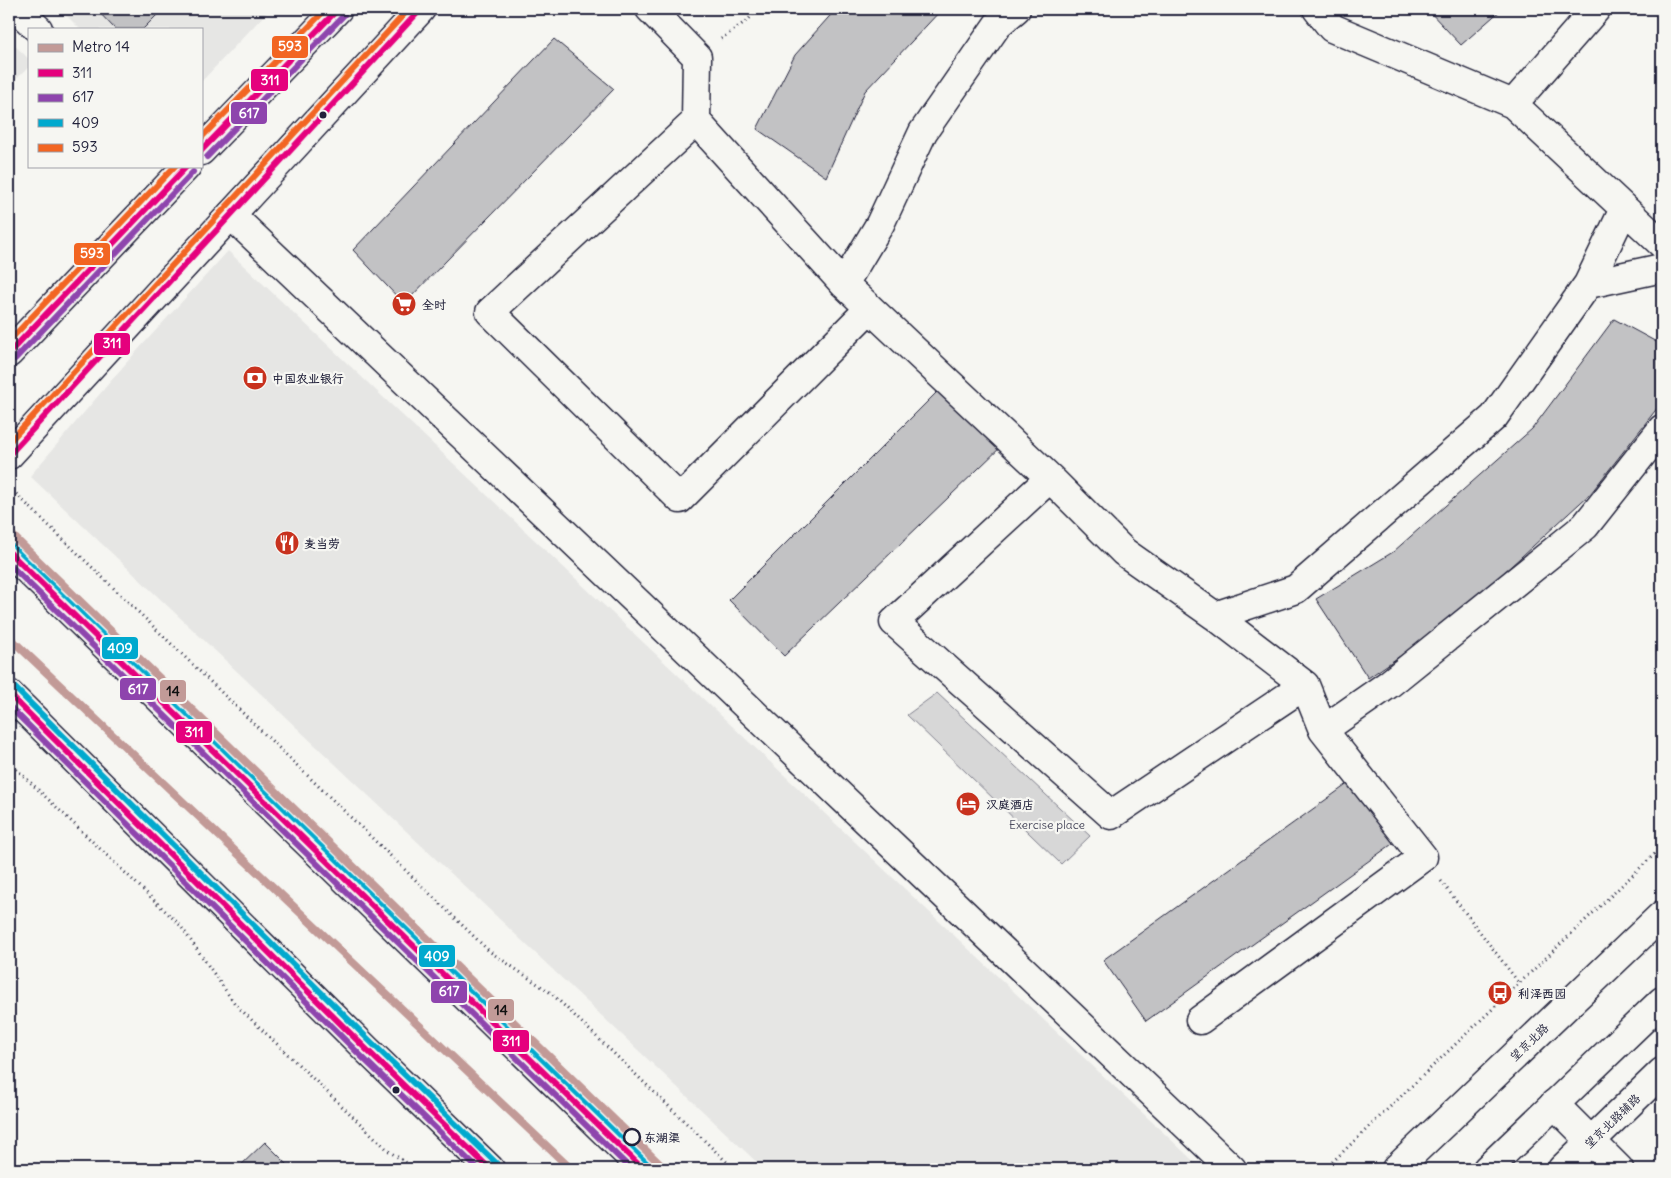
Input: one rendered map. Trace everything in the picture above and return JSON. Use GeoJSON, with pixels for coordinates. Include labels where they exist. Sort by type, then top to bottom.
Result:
{"type":"FeatureCollection","features":[{"type":"Feature","properties":{"kind":"street"},"geometry":{"type":"LineString","coordinates":[[17,9],[37,28]]}},
{"type":"Feature","properties":{"kind":"street"},"geometry":{"type":"LineString","coordinates":[[202,149],[338,9]]}},
{"type":"Feature","properties":{"kind":"street"},"geometry":{"type":"LineString","coordinates":[[9,455],[421,9]]}},
{"type":"Feature","properties":{"kind":"street"},"geometry":{"type":"LineString","coordinates":[[650,9],[697,57],[696,121],[844,284],[1050,478],[1124,552],[1305,684],[1323,730],[1422,857],[1200,1020]]}},
{"type":"Feature","properties":{"kind":"street"},"geometry":{"type":"LineString","coordinates":[[844,284],[880,224],[923,132],[998,24],[1016,9]]}},
{"type":"Feature","properties":{"kind":"street"},"geometry":{"type":"LineString","coordinates":[[1317,9],[1332,28],[1513,104],[1662,244]]}},
{"type":"Feature","properties":{"kind":"street"},"geometry":{"type":"LineString","coordinates":[[1513,104],[1596,9]]}},
{"type":"Feature","properties":{"kind":"street"},"geometry":{"type":"LineString","coordinates":[[696,121],[490,312],[680,499],[869,309]]}},
{"type":"Feature","properties":{"kind":"street"},"geometry":{"type":"LineString","coordinates":[[9,353],[183,168]]}},
{"type":"Feature","properties":{"kind":"street"},"geometry":{"type":"LineString","coordinates":[[1214,616],[1296,589],[1494,417],[1588,284],[1624,209]]}},
{"type":"Feature","properties":{"kind":"street"},"geometry":{"type":"LineString","coordinates":[[231,215],[1232,1169]]}},
{"type":"Feature","properties":{"kind":"street"},"geometry":{"type":"LineString","coordinates":[[1588,284],[1662,268]]}},
{"type":"Feature","properties":{"kind":"street"},"geometry":{"type":"LineString","coordinates":[[1323,730],[1389,684],[1585,526],[1662,429]]}},
{"type":"Feature","properties":{"kind":"street"},"geometry":{"type":"LineString","coordinates":[[1050,478],[894,622],[1111,815],[1305,684]]}},
{"type":"Feature","properties":{"kind":"street"},"geometry":{"type":"LineString","coordinates":[[9,552],[643,1169]]}},
{"type":"Feature","properties":{"kind":"street"},"geometry":{"type":"LineString","coordinates":[[9,694],[366,1049],[490,1169]]}},
{"type":"Feature","properties":{"kind":"street","name":"望京北路"},"geometry":{"type":"LineString","coordinates":[[1396,1169],[1662,915]]}},
{"type":"Feature","properties":{"kind":"street"},"geometry":{"type":"LineString","coordinates":[[1487,1169],[1662,1001]]}},
{"type":"Feature","properties":{"kind":"street","name":"望京北路辅路"},"geometry":{"type":"LineString","coordinates":[[1562,1169],[1662,1072]]}},
{"type":"Feature","properties":{"kind":"street"},"geometry":{"type":"LineString","coordinates":[[1554,1104],[1619,1169]]}},
{"type":"Feature","properties":{"kind":"path"},"geometry":{"type":"LineString","coordinates":[[697,57],[748,19],[757,9]]}},
{"type":"Feature","properties":{"kind":"path"},"geometry":{"type":"LineString","coordinates":[[9,487],[489,951],[551,993],[734,1169]]}},
{"type":"Feature","properties":{"kind":"path"},"geometry":{"type":"LineString","coordinates":[[9,762],[180,924],[236,1004],[390,1152],[416,1169]]}},
{"type":"Feature","properties":{"kind":"path"},"geometry":{"type":"LineString","coordinates":[[1325,1169],[1662,847]]}},
{"type":"Feature","properties":{"kind":"path"},"geometry":{"type":"LineString","coordinates":[[1422,857],[1519,983]]}},
{"type":"Feature","properties":{"kind":"shaded area"},"geometry":{"type":"Polygon","coordinates":[[[60,9],[270,9],[202,81],[202,28],[79,28],[60,9]]]}},
{"type":"Feature","properties":{"kind":"shaded area"},"geometry":{"type":"Polygon","coordinates":[[[9,40],[28,58],[28,68],[9,86],[9,40]]]}},
{"type":"Feature","properties":{"kind":"shaded area"},"geometry":{"type":"Polygon","coordinates":[[[228,251],[1202,1169],[764,1169],[30,476],[127,362],[228,251]]]}},
{"type":"Feature","properties":{"kind":"green space","name":"Exercise place"},"geometry":{"type":"Polygon","coordinates":[[[937,693],[1090,836],[1061,864],[907,715],[937,693]]]}},
{"type":"Feature","properties":{"kind":"building"},"geometry":{"type":"Polygon","coordinates":[[[96,9],[163,9],[144,28],[114,28],[96,9]]]}},
{"type":"Feature","properties":{"kind":"building"},"geometry":{"type":"Polygon","coordinates":[[[836,9],[942,9],[865,91],[826,177],[757,129],[795,55],[836,9]]]}},
{"type":"Feature","properties":{"kind":"building"},"geometry":{"type":"Polygon","coordinates":[[[1427,9],[1502,9],[1461,45],[1427,9]]]}},
{"type":"Feature","properties":{"kind":"building"},"geometry":{"type":"Polygon","coordinates":[[[554,39],[614,89],[404,304],[353,250],[554,39]]]}},
{"type":"Feature","properties":{"kind":"building"},"geometry":{"type":"Polygon","coordinates":[[[1614,319],[1662,345],[1662,402],[1591,493],[1451,621],[1368,678],[1316,599],[1393,552],[1532,429],[1614,319]]]}},
{"type":"Feature","properties":{"kind":"building"},"geometry":{"type":"Polygon","coordinates":[[[945,384],[1005,443],[784,656],[729,600],[945,384]]]}},
{"type":"Feature","properties":{"kind":"building"},"geometry":{"type":"Polygon","coordinates":[[[1349,783],[1395,842],[1146,1021],[1103,960],[1349,783]]]}},
{"type":"Feature","properties":{"kind":"building"},"geometry":{"type":"Polygon","coordinates":[[[265,1142],[292,1169],[237,1169],[265,1142]]]}},
{"type":"Feature","properties":{"kind":"metro line","name":"14"},"geometry":{"type":"LineString","coordinates":[[9,532],[665,1169]]}},
{"type":"Feature","properties":{"kind":"metro line","name":"14"},"geometry":{"type":"LineString","coordinates":[[9,637],[571,1169]]}},
{"type":"Feature","properties":{"kind":"transit line","name":"593"},"geometry":{"type":"LineString","coordinates":[[202,137],[326,9]]}},
{"type":"Feature","properties":{"kind":"transit line","name":"311"},"geometry":{"type":"LineString","coordinates":[[202,150],[338,9]]}},
{"type":"Feature","properties":{"kind":"transit line","name":"593"},"geometry":{"type":"LineString","coordinates":[[9,442],[409,9]]}},
{"type":"Feature","properties":{"kind":"transit line","name":"311"},"geometry":{"type":"LineString","coordinates":[[9,455],[421,9]]}},
{"type":"Feature","properties":{"kind":"transit line","name":"617"},"geometry":{"type":"LineString","coordinates":[[207,157],[344,15]]}},
{"type":"Feature","properties":{"kind":"transit line","name":"593"},"geometry":{"type":"LineString","coordinates":[[9,341],[173,168]]}},
{"type":"Feature","properties":{"kind":"transit line","name":"311"},"geometry":{"type":"LineString","coordinates":[[9,353],[185,168]]}},
{"type":"Feature","properties":{"kind":"transit line","name":"617"},"geometry":{"type":"LineString","coordinates":[[15,359],[193,172]]}},
{"type":"Feature","properties":{"kind":"transit line","name":"409"},"geometry":{"type":"LineString","coordinates":[[15,546],[649,1163]]}},
{"type":"Feature","properties":{"kind":"transit line","name":"311"},"geometry":{"type":"LineString","coordinates":[[9,552],[643,1169]]}},
{"type":"Feature","properties":{"kind":"transit line","name":"617"},"geometry":{"type":"LineString","coordinates":[[9,564],[631,1169]]}},
{"type":"Feature","properties":{"kind":"transit line","name":"409"},"geometry":{"type":"LineString","coordinates":[[15,688],[372,1043],[496,1163]]}},
{"type":"Feature","properties":{"kind":"transit line","name":"311"},"geometry":{"type":"LineString","coordinates":[[9,694],[366,1049],[490,1169]]}},
{"type":"Feature","properties":{"kind":"transit line","name":"617"},"geometry":{"type":"LineString","coordinates":[[9,706],[360,1055],[478,1169]]}},
{"type":"Feature","properties":{"kind":"place","name":"全时"},"geometry":{"type":"Point","coordinates":[404,304]}},
{"type":"Feature","properties":{"kind":"place","name":"中国农业银行"},"geometry":{"type":"Point","coordinates":[255,378]}},
{"type":"Feature","properties":{"kind":"place","name":"麦当劳"},"geometry":{"type":"Point","coordinates":[287,543]}},
{"type":"Feature","properties":{"kind":"place","name":"汉庭酒店"},"geometry":{"type":"Point","coordinates":[968,804]}},
{"type":"Feature","properties":{"kind":"place","name":"利泽西园"},"geometry":{"type":"Point","coordinates":[1500,993]}},
{"type":"Feature","properties":{"kind":"place","name":"东湖渠"},"geometry":{"type":"Point","coordinates":[632,1137]}}]}
